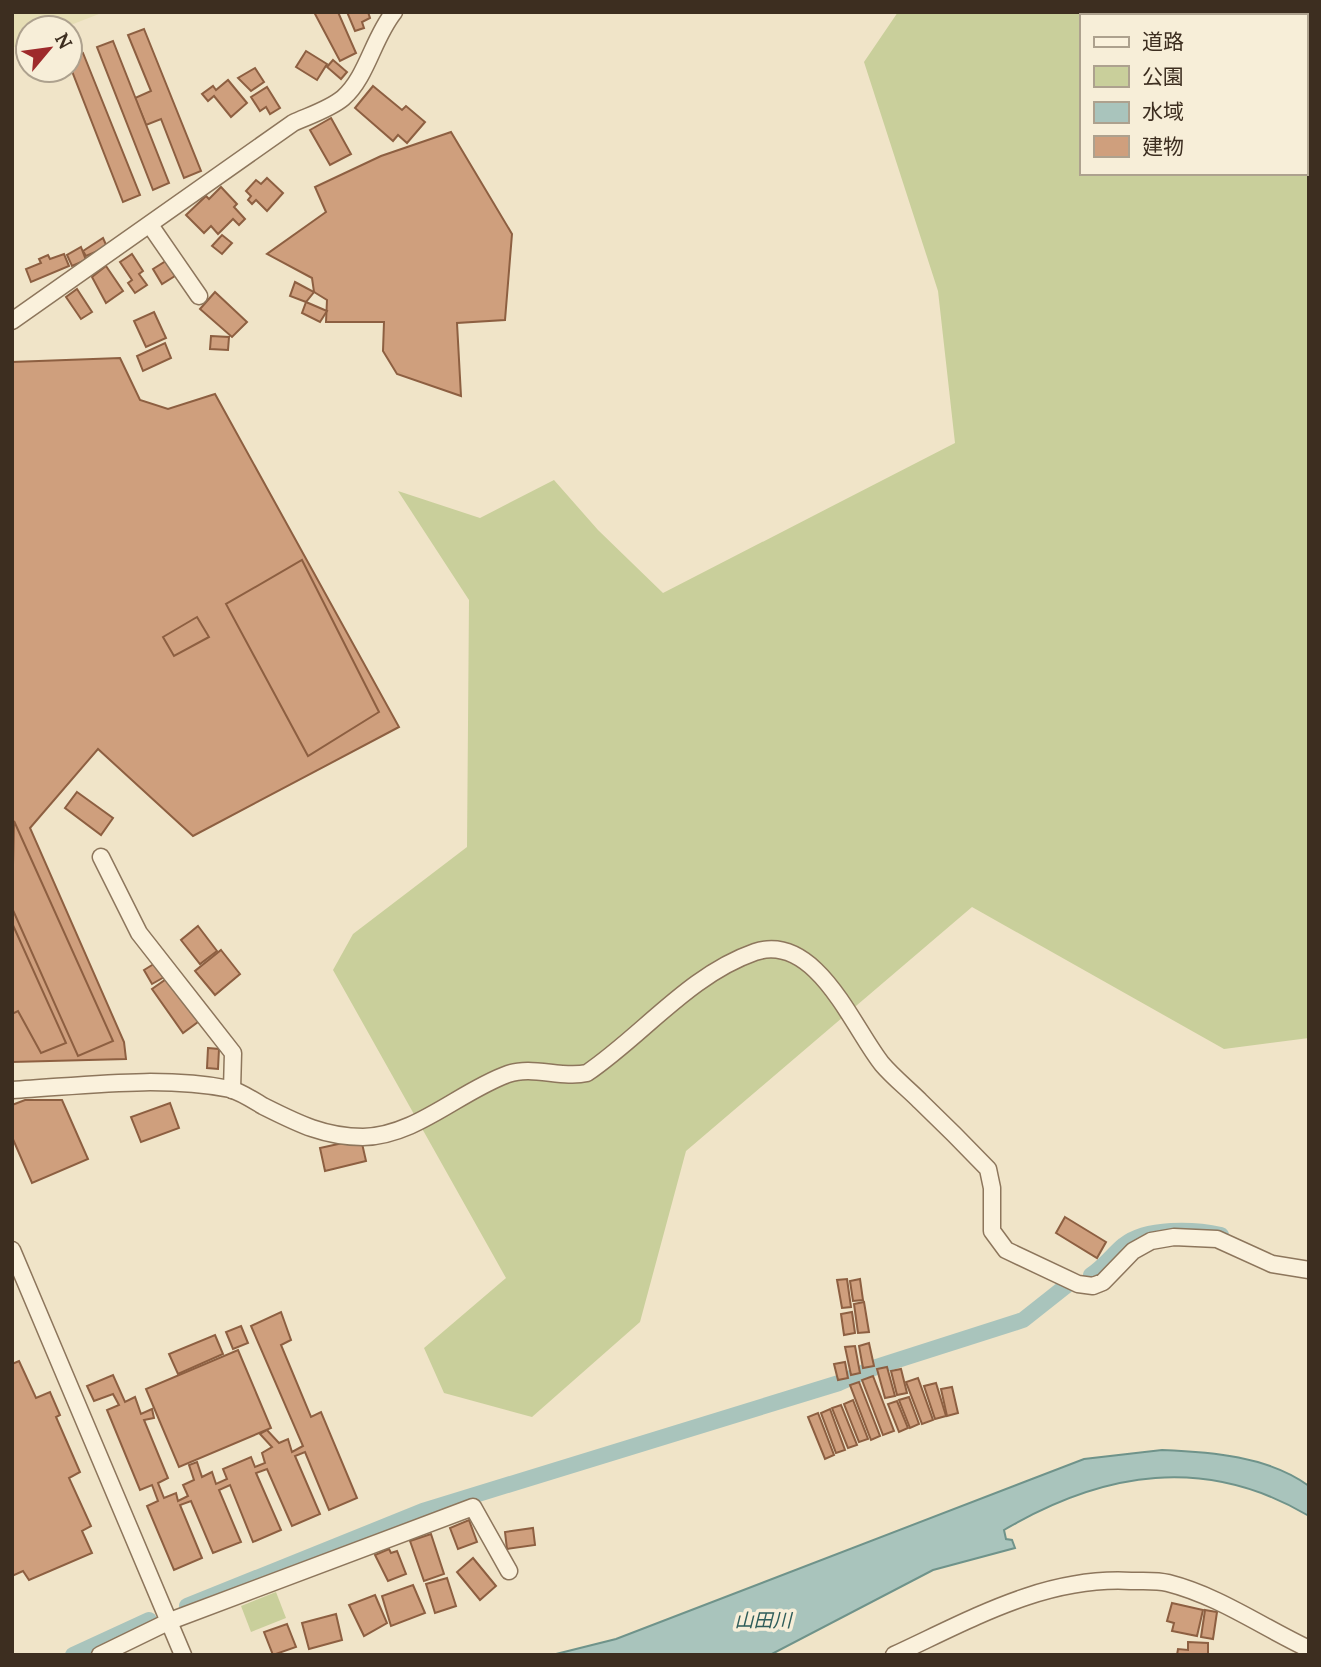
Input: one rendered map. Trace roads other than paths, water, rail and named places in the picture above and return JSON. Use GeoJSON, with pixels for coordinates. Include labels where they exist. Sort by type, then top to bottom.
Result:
{"type":"FeatureCollection","features":[{"type":"Feature","properties":{"kind":"street"},"geometry":{"type":"LineString","coordinates":[[12,321],[293,124],[342,99],[356,81],[378,32],[394,12]]}},
{"type":"Feature","properties":{"kind":"street"},"geometry":{"type":"LineString","coordinates":[[150,225],[200,296]]}},
{"type":"Feature","properties":{"kind":"street"},"geometry":{"type":"LineString","coordinates":[[101,857],[139,933],[233,1053],[232,1090]]}},
{"type":"Feature","properties":{"kind":"street"},"geometry":{"type":"LineString","coordinates":[[12,1090],[144,1083],[232,1090],[309,1130],[340,1136],[367,1137],[391,1131],[512,1072],[571,1077],[587,1073],[662,1010],[729,964],[757,951],[776,949],[794,955],[819,974],[842,1002],[882,1064],[988,1169],[992,1188],[992,1231],[1006,1250],[1078,1284],[1093,1286],[1103,1282],[1133,1251],[1151,1241],[1174,1237],[1217,1240],[1272,1264],[1309,1270]]}},
{"type":"Feature","properties":{"kind":"street"},"geometry":{"type":"LineString","coordinates":[[12,1250],[183,1655]]}},
{"type":"Feature","properties":{"kind":"street"},"geometry":{"type":"LineString","coordinates":[[100,1655],[170,1622],[473,1507],[509,1572]]}},
{"type":"Feature","properties":{"kind":"street"},"geometry":{"type":"LineString","coordinates":[[894,1655],[1023,1596],[1074,1582],[1121,1580],[1167,1582],[1237,1611],[1309,1648]]}},
{"type":"Feature","properties":{"kind":"street"},"geometry":{"type":"LineString","coordinates":[[1298,1655],[1309,1648]]}},
{"type":"Feature","properties":{"kind":"water","name":"山田川"},"geometry":{"type":"Polygon","coordinates":[[[1162,1450],[1238,1457],[1276,1468],[1309,1486],[1309,1516],[1270,1497],[1232,1484],[1194,1478],[1155,1478],[1117,1484],[1079,1494],[1004,1530],[1006,1539],[1012,1540],[1015,1548],[933,1570],[770,1655],[552,1655],[616,1639],[1084,1459],[1162,1450]]]}},
{"type":"Feature","properties":{"kind":"waterway"},"geometry":{"type":"LineString","coordinates":[[1091,1275],[1124,1245],[1145,1235],[1171,1231],[1221,1235]]}},
{"type":"Feature","properties":{"kind":"waterway"},"geometry":{"type":"LineString","coordinates":[[187,1606],[423,1511],[839,1383],[876,1367],[1023,1320],[1066,1286]]}},
{"type":"Feature","properties":{"kind":"waterway"},"geometry":{"type":"LineString","coordinates":[[73,1655],[149,1620]]}}]}
